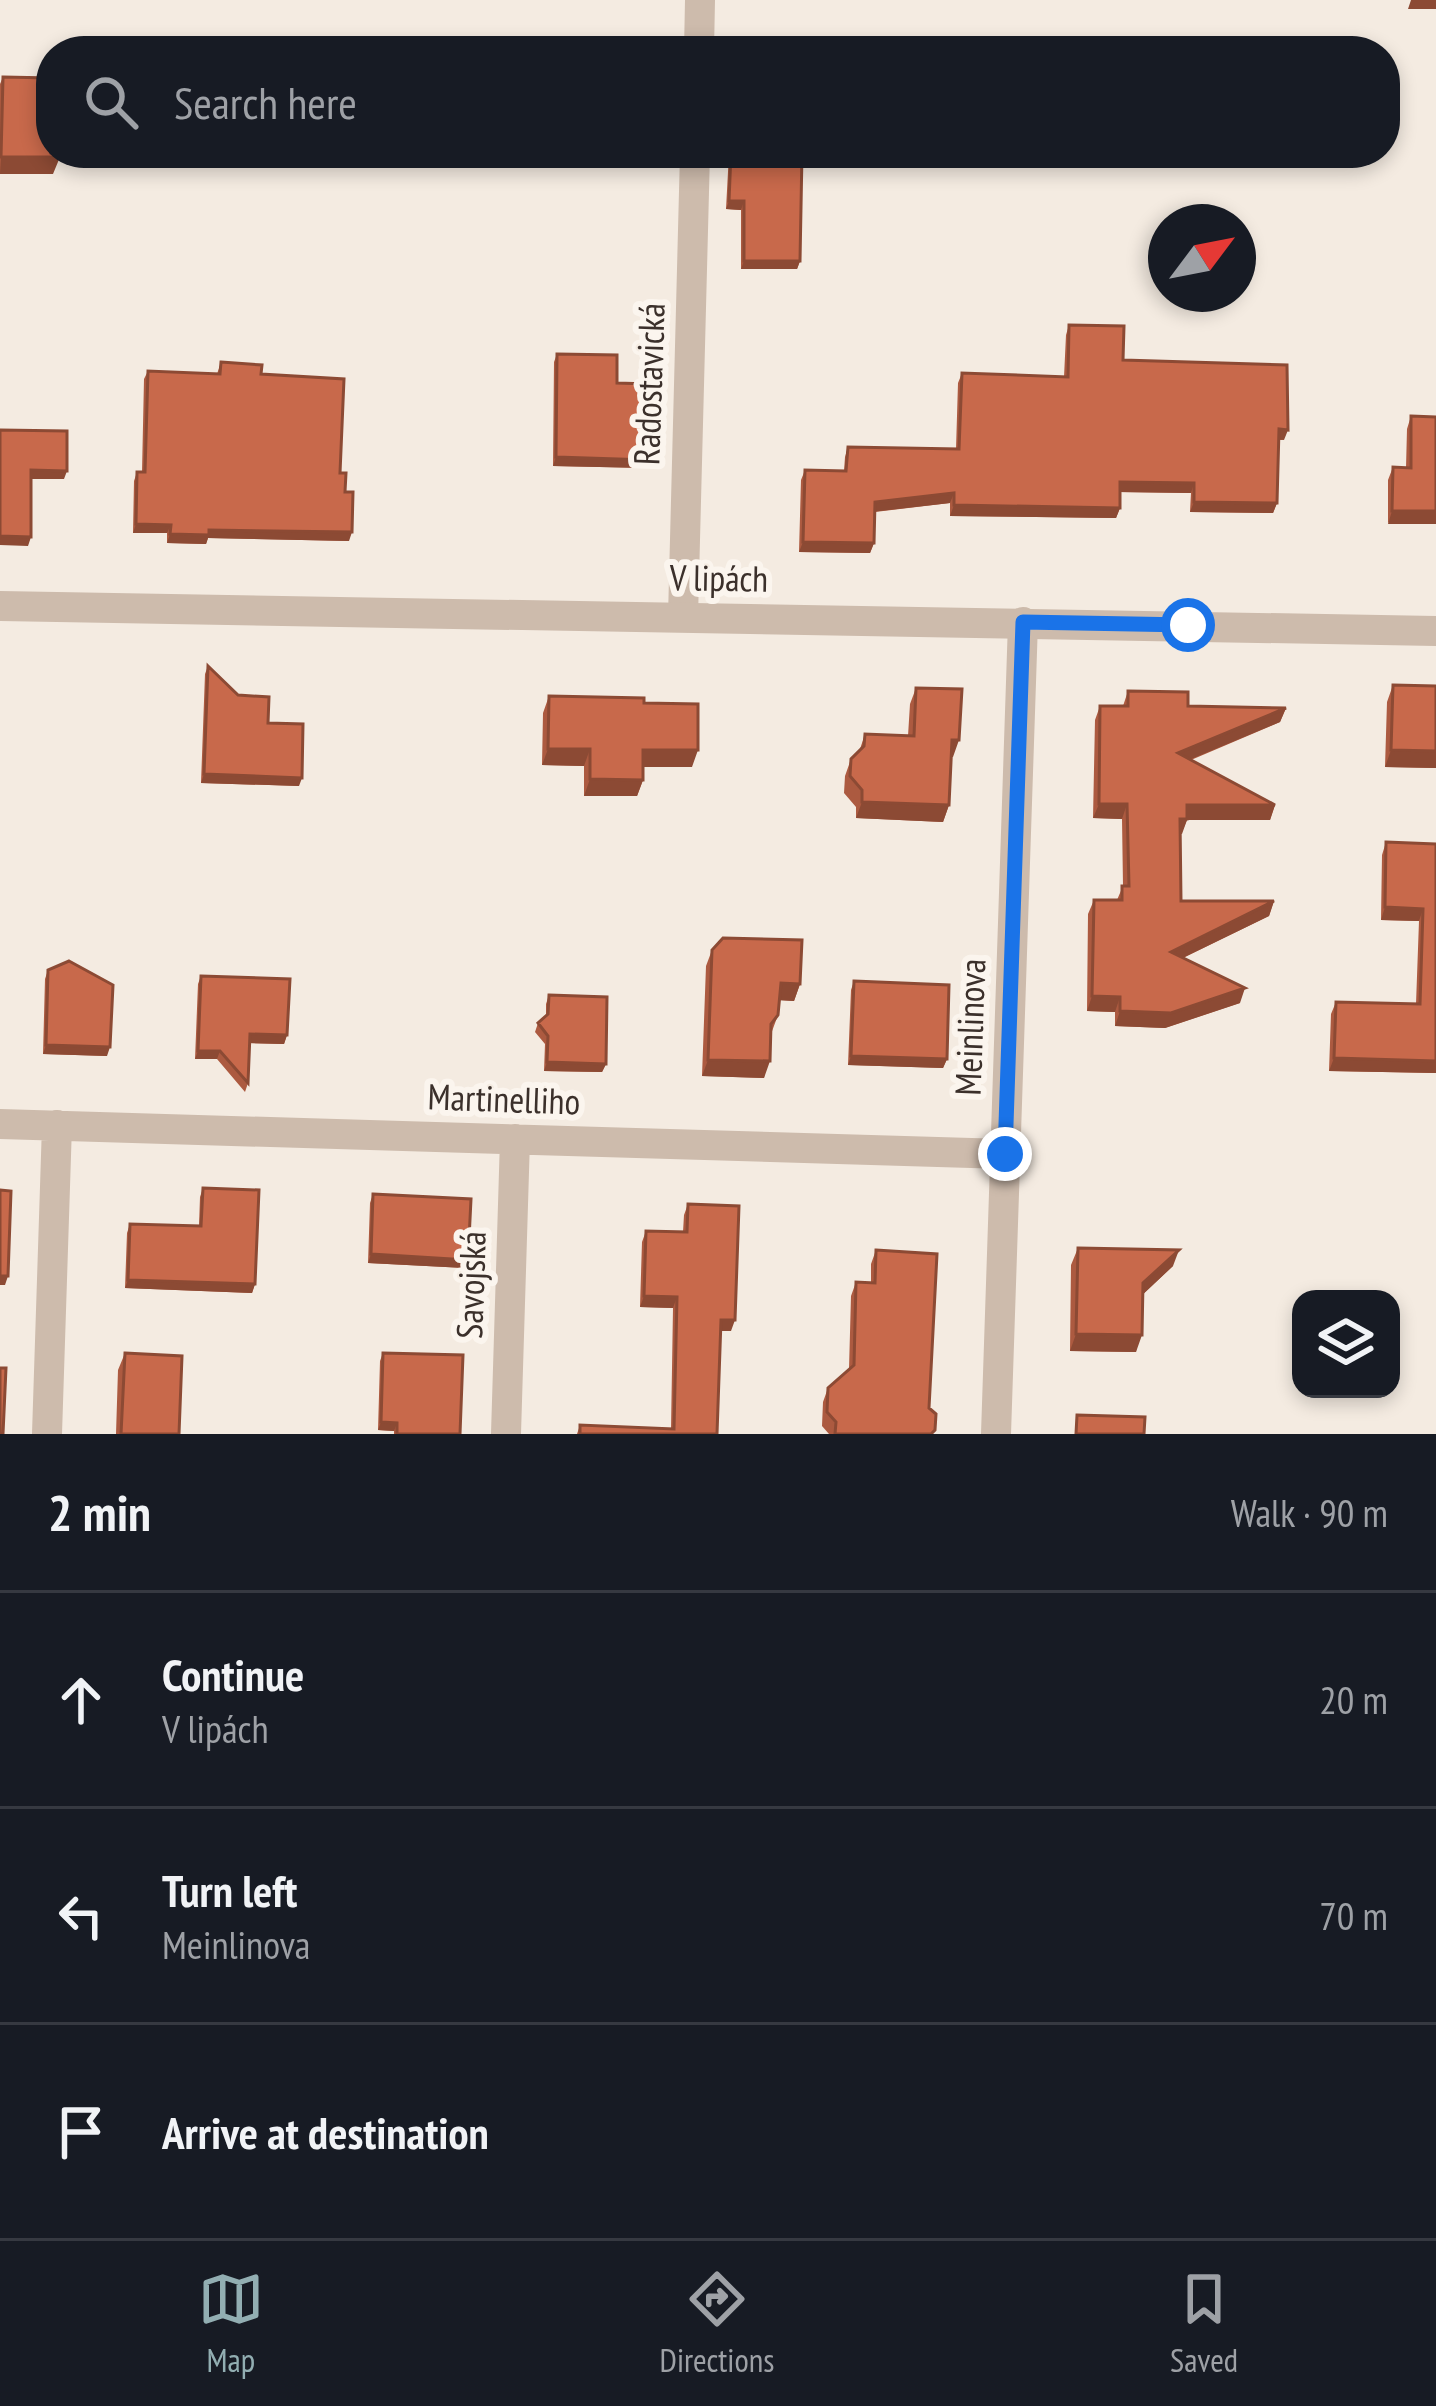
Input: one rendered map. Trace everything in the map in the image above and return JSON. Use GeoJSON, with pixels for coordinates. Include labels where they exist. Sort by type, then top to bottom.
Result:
{"type":"FeatureCollection","features":[{"type":"Feature","properties":{"kind":"street"},"geometry":{"type":"LineString","coordinates":[[699,36],[700,0]]}},
{"type":"Feature","properties":{"kind":"street","name":"Radostavická"},"geometry":{"type":"LineString","coordinates":[[682,617],[695,168]]}},
{"type":"Feature","properties":{"kind":"street","name":"V lipách"},"geometry":{"type":"LineString","coordinates":[[0,606],[1436,631]]}},
{"type":"Feature","properties":{"kind":"street","name":"Meinlinova"},"geometry":{"type":"LineString","coordinates":[[996,1434],[1023,622]]}},
{"type":"Feature","properties":{"kind":"street","name":"Martinelliho"},"geometry":{"type":"LineString","coordinates":[[0,1124],[1005,1154]]}},
{"type":"Feature","properties":{"kind":"street"},"geometry":{"type":"LineString","coordinates":[[47,1434],[57,1126]]}},
{"type":"Feature","properties":{"kind":"street","name":"Savojská"},"geometry":{"type":"LineString","coordinates":[[506,1434],[515,1138]]}},
{"type":"Feature","properties":{"kind":"building"},"geometry":{"type":"Polygon","coordinates":[[[3,77],[36,78],[36,157],[1,157],[3,77]]]}},
{"type":"Feature","properties":{"kind":"building"},"geometry":{"type":"Polygon","coordinates":[[[730,168],[802,168],[800,261],[744,261],[744,201],[729,201],[730,168]]]}},
{"type":"Feature","properties":{"kind":"building"},"geometry":{"type":"Polygon","coordinates":[[[1069,325],[1124,326],[1123,360],[1287,365],[1288,430],[1279,429],[1277,503],[1194,502],[1194,483],[1120,482],[1120,508],[954,505],[954,493],[875,502],[874,543],[803,542],[805,470],[846,471],[848,447],[959,449],[962,373],[1068,377],[1069,325]]]}},
{"type":"Feature","properties":{"kind":"building"},"geometry":{"type":"Polygon","coordinates":[[[557,354],[617,355],[617,383],[649,384],[649,460],[556,457],[557,354]]]}},
{"type":"Feature","properties":{"kind":"building"},"geometry":{"type":"Polygon","coordinates":[[[221,362],[262,365],[261,374],[344,379],[340,473],[346,473],[345,492],[353,492],[352,532],[170,534],[171,525],[136,524],[137,472],[145,472],[148,371],[220,374],[221,362]]]}},
{"type":"Feature","properties":{"kind":"building"},"geometry":{"type":"Polygon","coordinates":[[[1411,416],[1436,417],[1436,511],[1392,511],[1393,467],[1411,468],[1411,416]]]}},
{"type":"Feature","properties":{"kind":"building"},"geometry":{"type":"Polygon","coordinates":[[[0,430],[67,431],[67,471],[31,470],[31,537],[0,536],[0,430]]]}},
{"type":"Feature","properties":{"kind":"building"},"geometry":{"type":"Polygon","coordinates":[[[208,666],[238,695],[269,697],[268,723],[303,724],[302,778],[204,774],[208,666]]]}},
{"type":"Feature","properties":{"kind":"building"},"geometry":{"type":"Polygon","coordinates":[[[1393,685],[1436,686],[1436,751],[1391,750],[1393,685]]]}},
{"type":"Feature","properties":{"kind":"building"},"geometry":{"type":"Polygon","coordinates":[[[916,688],[962,689],[959,740],[952,740],[949,805],[862,802],[862,790],[850,776],[851,759],[864,746],[865,734],[914,736],[916,688]]]}},
{"type":"Feature","properties":{"kind":"building"},"geometry":{"type":"Polygon","coordinates":[[[1128,691],[1188,692],[1188,706],[1286,708],[1178,753],[1275,805],[1187,805],[1187,819],[1180,819],[1181,901],[1274,901],[1171,952],[1245,988],[1171,1013],[1120,1011],[1120,997],[1092,996],[1094,900],[1122,900],[1122,886],[1129,886],[1127,804],[1099,804],[1100,706],[1128,706],[1128,691]]]}},
{"type":"Feature","properties":{"kind":"building"},"geometry":{"type":"Polygon","coordinates":[[[549,696],[698,704],[698,750],[643,750],[643,780],[590,779],[590,749],[548,749],[549,696]]]}},
{"type":"Feature","properties":{"kind":"building"},"geometry":{"type":"Polygon","coordinates":[[[1386,842],[1436,844],[1436,1061],[1334,1058],[1336,1002],[1420,1004],[1423,909],[1385,907],[1386,842]]]}},
{"type":"Feature","properties":{"kind":"building"},"geometry":{"type":"Polygon","coordinates":[[[723,938],[802,940],[800,984],[781,983],[778,1015],[771,1024],[770,1061],[708,1060],[712,950],[723,938]]]}},
{"type":"Feature","properties":{"kind":"building"},"geometry":{"type":"Polygon","coordinates":[[[69,961],[113,985],[110,1047],[46,1045],[48,970],[69,961]]]}},
{"type":"Feature","properties":{"kind":"building"},"geometry":{"type":"Polygon","coordinates":[[[201,976],[290,979],[287,1035],[250,1034],[248,1083],[220,1051],[198,1051],[201,976]]]}},
{"type":"Feature","properties":{"kind":"building"},"geometry":{"type":"Polygon","coordinates":[[[854,981],[949,985],[947,1059],[851,1056],[854,981]]]}},
{"type":"Feature","properties":{"kind":"building"},"geometry":{"type":"Polygon","coordinates":[[[549,995],[607,997],[606,1064],[547,1062],[548,1036],[538,1023],[548,1014],[549,995]]]}},
{"type":"Feature","properties":{"kind":"building"},"geometry":{"type":"Polygon","coordinates":[[[203,1188],[259,1190],[255,1284],[128,1280],[130,1224],[201,1226],[203,1188]]]}},
{"type":"Feature","properties":{"kind":"building"},"geometry":{"type":"Polygon","coordinates":[[[0,1190],[11,1191],[8,1276],[0,1276],[0,1190]]]}},
{"type":"Feature","properties":{"kind":"building"},"geometry":{"type":"Polygon","coordinates":[[[373,1194],[471,1199],[468,1260],[371,1254],[373,1194]]]}},
{"type":"Feature","properties":{"kind":"building"},"geometry":{"type":"Polygon","coordinates":[[[688,1204],[739,1206],[735,1320],[721,1320],[717,1434],[580,1434],[580,1425],[674,1429],[677,1297],[644,1296],[646,1231],[687,1232],[688,1204]]]}},
{"type":"Feature","properties":{"kind":"building"},"geometry":{"type":"Polygon","coordinates":[[[1078,1248],[1179,1250],[1143,1283],[1142,1335],[1076,1334],[1078,1248]]]}},
{"type":"Feature","properties":{"kind":"building"},"geometry":{"type":"Polygon","coordinates":[[[876,1250],[937,1254],[929,1408],[936,1414],[931,1434],[835,1434],[836,1422],[827,1412],[828,1388],[854,1365],[856,1282],[875,1283],[876,1250]]]}},
{"type":"Feature","properties":{"kind":"building"},"geometry":{"type":"Polygon","coordinates":[[[125,1353],[182,1356],[179,1434],[121,1434],[125,1353]]]}},
{"type":"Feature","properties":{"kind":"building"},"geometry":{"type":"Polygon","coordinates":[[[383,1353],[463,1355],[460,1434],[397,1434],[397,1423],[381,1422],[383,1353]]]}},
{"type":"Feature","properties":{"kind":"building"},"geometry":{"type":"Polygon","coordinates":[[[0,1368],[6,1368],[3,1434],[0,1434],[0,1368]]]}},
{"type":"Feature","properties":{"kind":"building"},"geometry":{"type":"Polygon","coordinates":[[[1077,1415],[1145,1417],[1144,1434],[1076,1434],[1077,1415]]]}},
{"type":"Feature","properties":{"kind":"route"},"geometry":{"type":"LineString","coordinates":[[1005,1154],[1023,622],[1188,625]]}}]}
